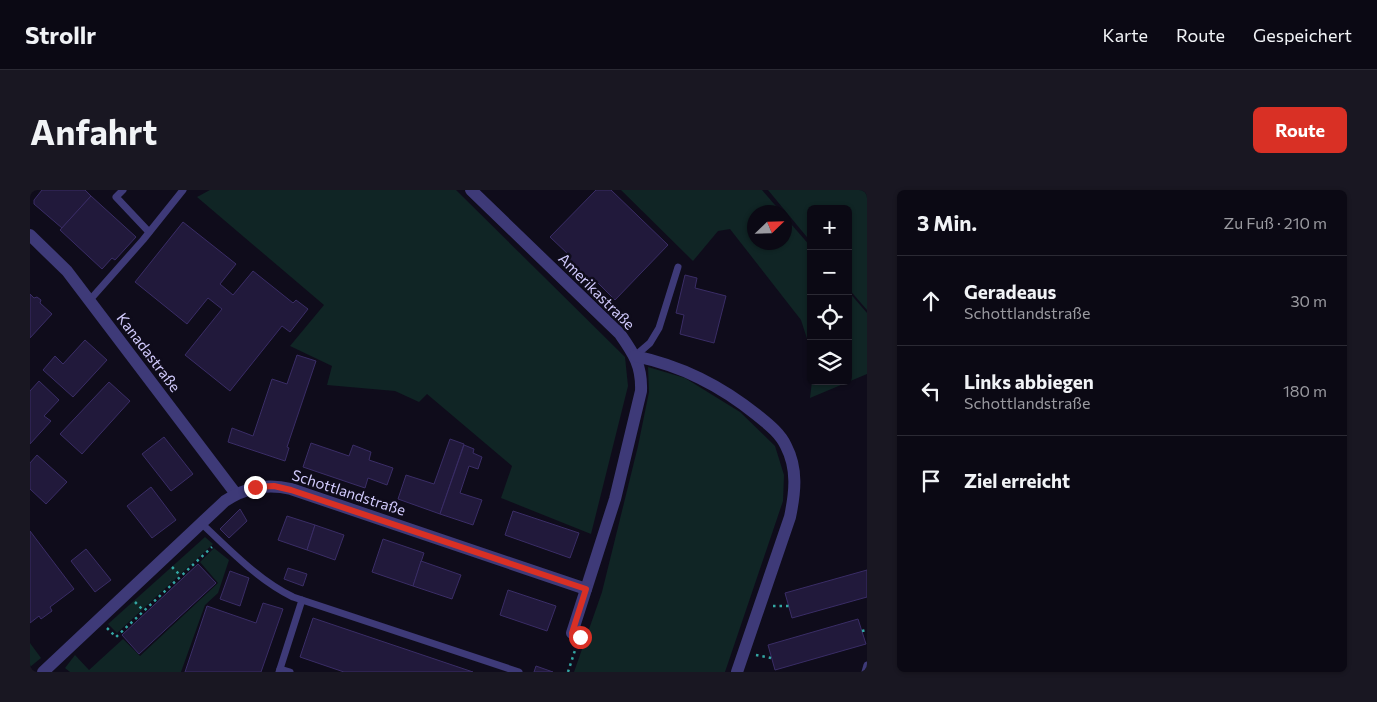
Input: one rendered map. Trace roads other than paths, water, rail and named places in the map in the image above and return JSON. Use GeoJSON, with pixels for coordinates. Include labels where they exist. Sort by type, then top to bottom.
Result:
{"type":"FeatureCollection","features":[{"type":"Feature","properties":{"kind":"street","name":"Amerikastraße"},"geometry":{"type":"LineString","coordinates":[[471,190],[620,334],[635,356],[641,376],[641,391],[615,499],[586,589]]}},
{"type":"Feature","properties":{"kind":"street","name":"Kanadastraße"},"geometry":{"type":"LineString","coordinates":[[30,235],[62,266],[90,301],[236,494]]}},
{"type":"Feature","properties":{"kind":"street"},"geometry":{"type":"LineString","coordinates":[[635,356],[662,361],[703,378],[737,399],[772,428],[786,445],[793,466],[795,492],[790,517],[737,672]]}},
{"type":"Feature","properties":{"kind":"street","name":"Schottlandstraße"},"geometry":{"type":"LineString","coordinates":[[43,672],[225,501],[236,494],[255,487],[282,487],[586,589]]}},
{"type":"Feature","properties":{"kind":"street"},"geometry":{"type":"LineString","coordinates":[[572,633],[586,589]]}},
{"type":"Feature","properties":{"kind":"lane"},"geometry":{"type":"LineString","coordinates":[[123,190],[116,197],[149,232]]}},
{"type":"Feature","properties":{"kind":"lane"},"geometry":{"type":"LineString","coordinates":[[90,301],[183,190]]}},
{"type":"Feature","properties":{"kind":"lane"},"geometry":{"type":"LineString","coordinates":[[635,356],[650,342],[659,328],[678,267]]}},
{"type":"Feature","properties":{"kind":"lane"},"geometry":{"type":"LineString","coordinates":[[202,523],[269,584],[286,593],[519,672]]}},
{"type":"Feature","properties":{"kind":"lane"},"geometry":{"type":"LineString","coordinates":[[290,672],[279,670],[302,600]]}},
{"type":"Feature","properties":{"kind":"lane"},"geometry":{"type":"LineString","coordinates":[[864,672],[867,665]]}}]}
